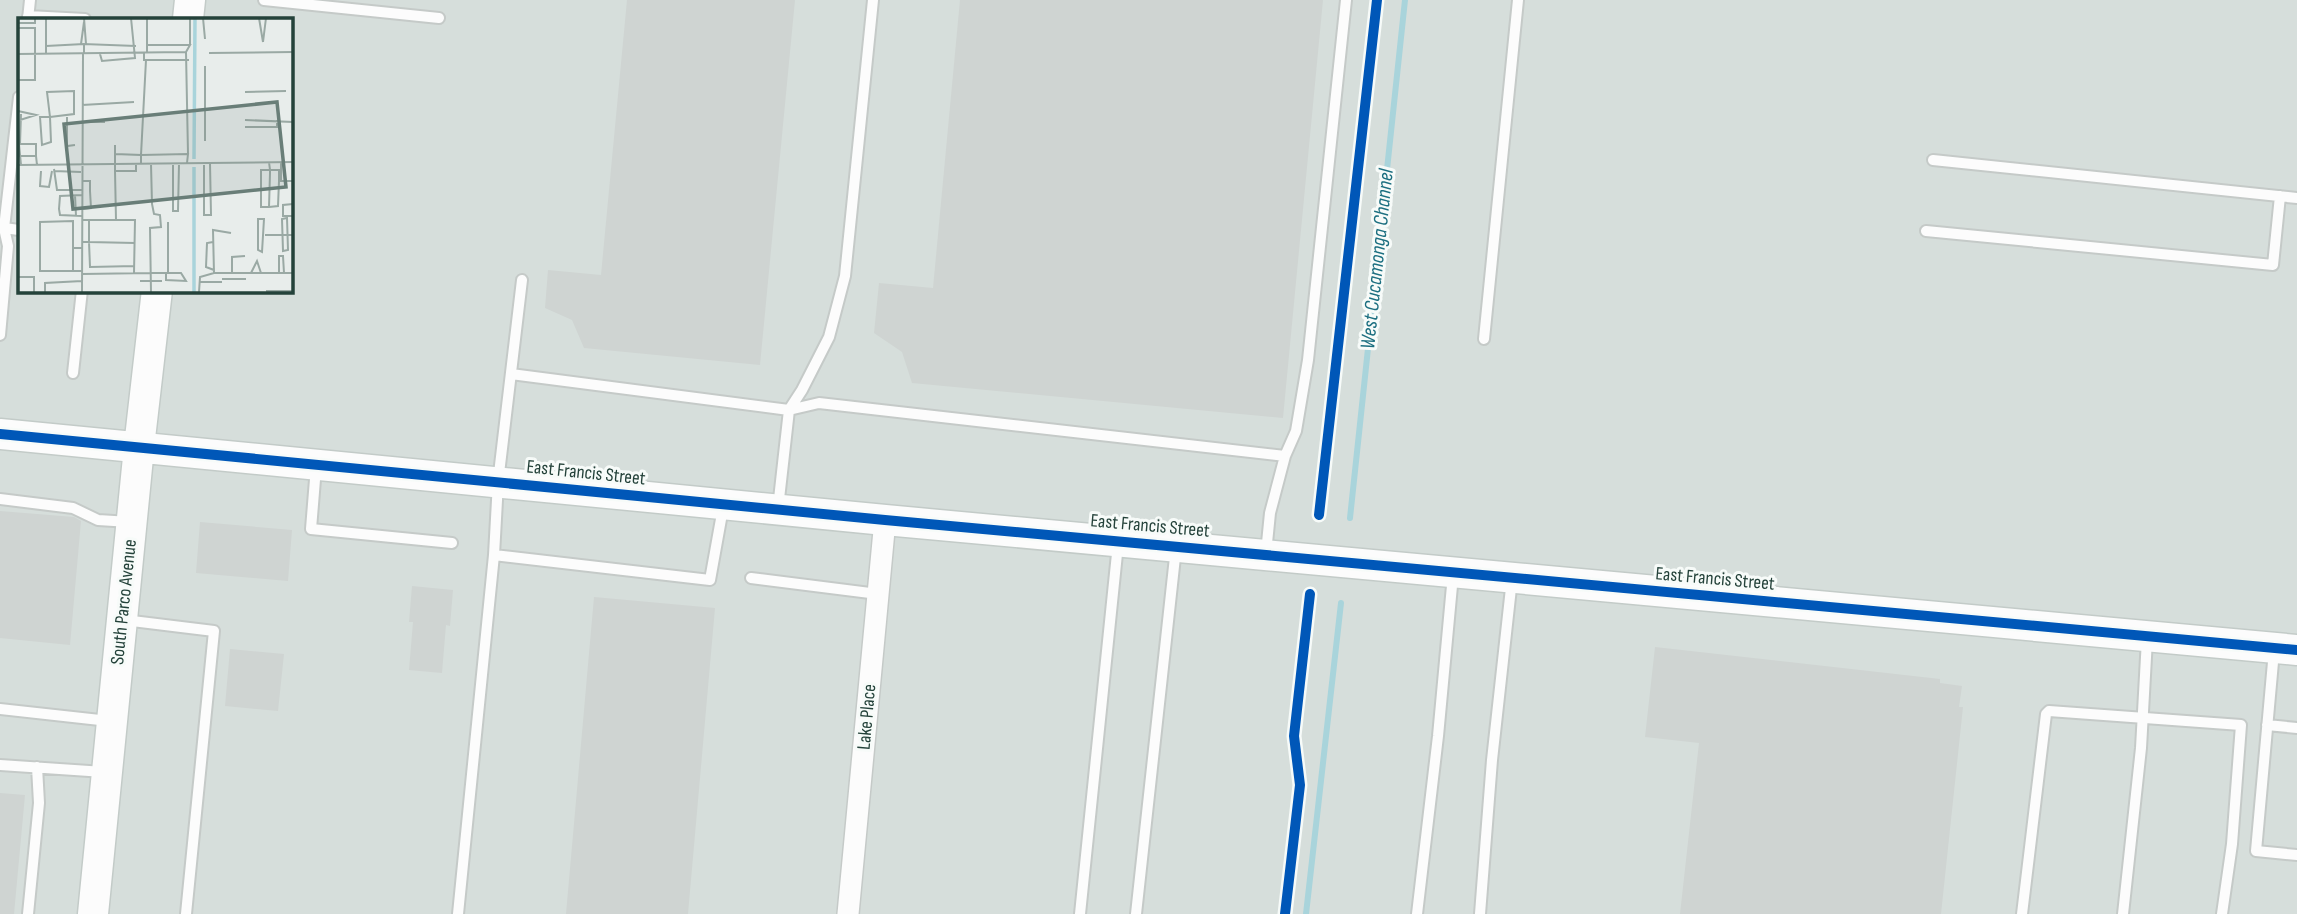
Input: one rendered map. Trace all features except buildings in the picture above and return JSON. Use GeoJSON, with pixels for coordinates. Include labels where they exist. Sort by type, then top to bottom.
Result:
{"type":"FeatureCollection","features":[{"type":"Feature","properties":{"kind":"street"},"geometry":{"type":"LineString","coordinates":[[188,18],[190,0]]}},
{"type":"Feature","properties":{"kind":"street","name":"South Parco Avenue"},"geometry":{"type":"LineString","coordinates":[[93,914],[156,292]]}},
{"type":"Feature","properties":{"kind":"street","name":"East Francis Street"},"geometry":{"type":"LineString","coordinates":[[0,433],[885,520],[2286,649]]}},
{"type":"Feature","properties":{"kind":"street","name":"Lake Place"},"geometry":{"type":"LineString","coordinates":[[848,914],[885,520]]}},
{"type":"Feature","properties":{"kind":"lane"},"geometry":{"type":"LineString","coordinates":[[28,18],[30,0]]}},
{"type":"Feature","properties":{"kind":"lane"},"geometry":{"type":"LineString","coordinates":[[264,0],[439,18]]}},
{"type":"Feature","properties":{"kind":"lane"},"geometry":{"type":"LineString","coordinates":[[778,509],[789,410],[829,337],[845,276],[873,0]]}},
{"type":"Feature","properties":{"kind":"lane"},"geometry":{"type":"LineString","coordinates":[[1266,555],[1270,513],[1285,456],[1296,431],[1308,360],[1346,0]]}},
{"type":"Feature","properties":{"kind":"lane"},"geometry":{"type":"LineString","coordinates":[[1484,339],[1518,0]]}},
{"type":"Feature","properties":{"kind":"lane"},"geometry":{"type":"LineString","coordinates":[[0,335],[8,246],[4,228],[18,106]]}},
{"type":"Feature","properties":{"kind":"lane"},"geometry":{"type":"LineString","coordinates":[[1933,160],[2297,198]]}},
{"type":"Feature","properties":{"kind":"lane"},"geometry":{"type":"LineString","coordinates":[[1926,231],[2273,265],[2280,196]]}},
{"type":"Feature","properties":{"kind":"lane"},"geometry":{"type":"LineString","coordinates":[[4,228],[18,230]]}},
{"type":"Feature","properties":{"kind":"lane"},"geometry":{"type":"LineString","coordinates":[[6,262],[18,264]]}},
{"type":"Feature","properties":{"kind":"lane"},"geometry":{"type":"LineString","coordinates":[[458,914],[494,555],[498,482],[522,279]]}},
{"type":"Feature","properties":{"kind":"lane"},"geometry":{"type":"LineString","coordinates":[[73,373],[82,292]]}},
{"type":"Feature","properties":{"kind":"lane"},"geometry":{"type":"LineString","coordinates":[[511,374],[789,410],[819,403],[1285,456]]}},
{"type":"Feature","properties":{"kind":"lane"},"geometry":{"type":"LineString","coordinates":[[316,464],[311,528],[452,543]]}},
{"type":"Feature","properties":{"kind":"lane"},"geometry":{"type":"LineString","coordinates":[[0,499],[73,508],[98,520],[131,523]]}},
{"type":"Feature","properties":{"kind":"lane"},"geometry":{"type":"LineString","coordinates":[[494,555],[710,580],[724,504]]}},
{"type":"Feature","properties":{"kind":"lane"},"geometry":{"type":"LineString","coordinates":[[1080,914],[1118,541]]}},
{"type":"Feature","properties":{"kind":"lane"},"geometry":{"type":"LineString","coordinates":[[1136,914],[1177,546]]}},
{"type":"Feature","properties":{"kind":"lane"},"geometry":{"type":"LineString","coordinates":[[1417,914],[1454,572]]}},
{"type":"Feature","properties":{"kind":"lane"},"geometry":{"type":"LineString","coordinates":[[751,578],[878,594]]}},
{"type":"Feature","properties":{"kind":"lane"},"geometry":{"type":"LineString","coordinates":[[1480,914],[1492,760],[1512,578]]}},
{"type":"Feature","properties":{"kind":"lane"},"geometry":{"type":"LineString","coordinates":[[122,620],[214,631],[186,914]]}},
{"type":"Feature","properties":{"kind":"lane"},"geometry":{"type":"LineString","coordinates":[[2123,914],[2142,719],[2147,636]]}},
{"type":"Feature","properties":{"kind":"lane"},"geometry":{"type":"LineString","coordinates":[[2286,649],[2267,725],[2256,851],[2297,855]]}},
{"type":"Feature","properties":{"kind":"lane"},"geometry":{"type":"LineString","coordinates":[[0,709],[112,721]]}},
{"type":"Feature","properties":{"kind":"lane"},"geometry":{"type":"LineString","coordinates":[[2022,914],[2046,714],[2049,711],[2241,725],[2232,844],[2222,914]]}},
{"type":"Feature","properties":{"kind":"lane"},"geometry":{"type":"LineString","coordinates":[[2267,725],[2297,728]]}},
{"type":"Feature","properties":{"kind":"lane"},"geometry":{"type":"LineString","coordinates":[[0,765],[107,772]]}},
{"type":"Feature","properties":{"kind":"lane"},"geometry":{"type":"LineString","coordinates":[[28,914],[39,803],[37,767]]}},
{"type":"Feature","properties":{"kind":"shaded area"},"geometry":{"type":"Polygon","coordinates":[[[0,0],[2297,0],[2297,914],[0,914],[0,0]]]}},
{"type":"Feature","properties":{"kind":"waterway","name":"West Cucamonga Channel"},"geometry":{"type":"LineString","coordinates":[[1350,518],[1405,0]]}},
{"type":"Feature","properties":{"kind":"waterway","name":"West Cucamonga Channel"},"geometry":{"type":"LineString","coordinates":[[1306,914],[1341,603]]}},
{"type":"Feature","properties":{"kind":"cycle path"},"geometry":{"type":"LineString","coordinates":[[1319,515],[1377,0]]}},
{"type":"Feature","properties":{"kind":"cycle path"},"geometry":{"type":"LineString","coordinates":[[0,434],[885,520],[2297,650]]}},
{"type":"Feature","properties":{"kind":"cycle path"},"geometry":{"type":"LineString","coordinates":[[1285,914],[1300,785],[1294,736],[1310,594]]}}]}
